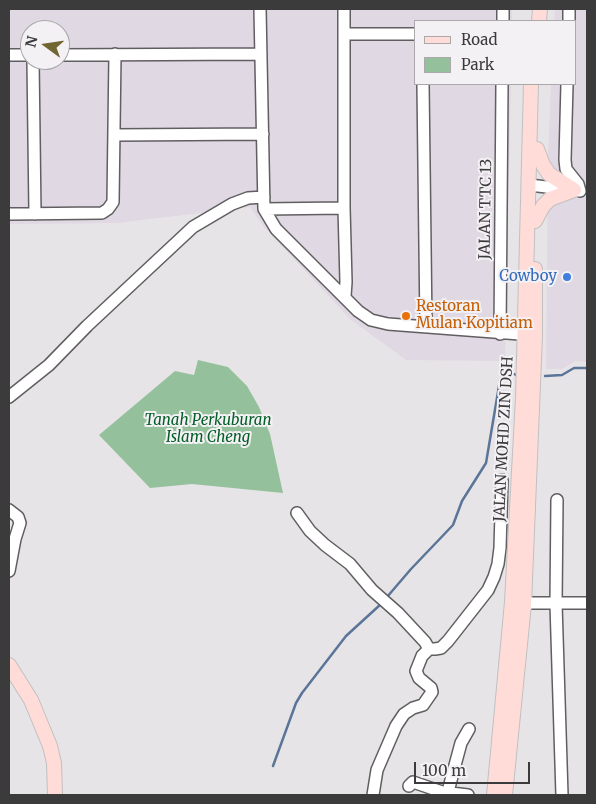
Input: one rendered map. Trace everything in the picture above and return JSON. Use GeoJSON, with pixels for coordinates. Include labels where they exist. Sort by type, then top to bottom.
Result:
{"type":"FeatureCollection","features":[{"type":"Feature","properties":{"kind":"main road","name":"JALAN MOHD ZIN DSH"},"geometry":{"type":"LineString","coordinates":[[530,335],[531,85]]}},
{"type":"Feature","properties":{"kind":"main road","name":"JALAN MOHD ZIN DSH"},"geometry":{"type":"LineString","coordinates":[[505,795],[518,603],[523,397],[530,335],[535,221],[532,185],[537,149],[538,85]]}},
{"type":"Feature","properties":{"kind":"main road"},"geometry":{"type":"LineString","coordinates":[[537,149],[543,165],[549,174],[580,191]]}},
{"type":"Feature","properties":{"kind":"main road"},"geometry":{"type":"LineString","coordinates":[[535,221],[543,206],[550,199],[580,191]]}},
{"type":"Feature","properties":{"kind":"main road","name":"JALAN MOHD ZIN DSH"},"geometry":{"type":"LineString","coordinates":[[494,795],[518,603]]}},
{"type":"Feature","properties":{"kind":"main road"},"geometry":{"type":"LineString","coordinates":[[9,665],[31,700],[43,727],[52,754],[55,795]]}},
{"type":"Feature","properties":{"kind":"street"},"geometry":{"type":"LineString","coordinates":[[260,9],[264,209],[276,230],[345,296],[358,311],[371,320],[388,324],[426,328],[530,335]]}},
{"type":"Feature","properties":{"kind":"street"},"geometry":{"type":"LineString","coordinates":[[344,9],[345,296]]}},
{"type":"Feature","properties":{"kind":"street"},"geometry":{"type":"LineString","coordinates":[[344,34],[414,34]]}},
{"type":"Feature","properties":{"kind":"street"},"geometry":{"type":"LineString","coordinates":[[9,214],[102,213],[113,202],[115,54]]}},
{"type":"Feature","properties":{"kind":"street"},"geometry":{"type":"LineString","coordinates":[[70,55],[261,54]]}},
{"type":"Feature","properties":{"kind":"street"},"geometry":{"type":"LineString","coordinates":[[33,70],[34,214]]}},
{"type":"Feature","properties":{"kind":"street"},"geometry":{"type":"LineString","coordinates":[[423,85],[426,328]]}},
{"type":"Feature","properties":{"kind":"street","name":"JALAN TTC 13"},"geometry":{"type":"LineString","coordinates":[[500,334],[502,85]]}},
{"type":"Feature","properties":{"kind":"street"},"geometry":{"type":"LineString","coordinates":[[532,185],[580,191],[566,169],[564,160],[567,85]]}},
{"type":"Feature","properties":{"kind":"street"},"geometry":{"type":"LineString","coordinates":[[114,135],[263,134]]}},
{"type":"Feature","properties":{"kind":"street"},"geometry":{"type":"LineString","coordinates":[[9,397],[49,366],[87,326],[193,227],[232,204],[248,198],[264,196]]}},
{"type":"Feature","properties":{"kind":"street"},"geometry":{"type":"LineString","coordinates":[[264,209],[344,208]]}},
{"type":"Feature","properties":{"kind":"street"},"geometry":{"type":"LineString","coordinates":[[374,795],[377,770],[396,726],[404,714],[413,708],[423,705],[432,692],[431,688],[419,678],[416,671],[422,656],[429,649],[441,648],[448,641],[488,590],[494,577],[500,548],[502,480]]}},
{"type":"Feature","properties":{"kind":"street"},"geometry":{"type":"LineString","coordinates":[[557,500],[558,732],[562,795]]}},
{"type":"Feature","properties":{"kind":"street"},"geometry":{"type":"LineString","coordinates":[[9,510],[18,517],[20,523],[14,538],[9,571]]}},
{"type":"Feature","properties":{"kind":"street"},"geometry":{"type":"LineString","coordinates":[[297,513],[310,531],[350,564],[372,590],[398,612],[418,633],[429,649]]}},
{"type":"Feature","properties":{"kind":"street"},"geometry":{"type":"LineString","coordinates":[[518,603],[587,603]]}},
{"type":"Feature","properties":{"kind":"street"},"geometry":{"type":"LineString","coordinates":[[448,795],[461,743],[469,729]]}},
{"type":"Feature","properties":{"kind":"street"},"geometry":{"type":"LineString","coordinates":[[49,795],[52,754]]}},
{"type":"Feature","properties":{"kind":"street"},"geometry":{"type":"LineString","coordinates":[[409,786],[413,782],[448,795],[452,793],[468,795]]}},
{"type":"Feature","properties":{"kind":"shaded area"},"geometry":{"type":"Polygon","coordinates":[[[9,9],[512,9],[512,20],[414,20],[414,85],[511,85],[505,361],[406,360],[350,319],[264,227],[250,207],[117,223],[9,224],[9,9]]]}},
{"type":"Feature","properties":{"kind":"shaded area"},"geometry":{"type":"Polygon","coordinates":[[[555,9],[587,9],[587,362],[576,361],[562,369],[546,369],[548,153],[551,85],[576,85],[576,20],[554,20],[555,9]]]}},
{"type":"Feature","properties":{"kind":"green space","name":"Tanah Perkuburan Islam Cheng"},"geometry":{"type":"Polygon","coordinates":[[[198,360],[228,367],[247,386],[259,407],[270,434],[283,493],[192,484],[150,488],[99,435],[175,371],[194,375],[198,360]]]}},
{"type":"Feature","properties":{"kind":"waterway"},"geometry":{"type":"LineString","coordinates":[[545,376],[562,375],[574,368],[587,368]]}},
{"type":"Feature","properties":{"kind":"waterway"},"geometry":{"type":"LineString","coordinates":[[387,597],[453,525],[462,501],[486,463],[500,380],[504,374],[510,372],[516,375]]}},
{"type":"Feature","properties":{"kind":"waterway"},"geometry":{"type":"LineString","coordinates":[[273,766],[296,703],[302,693],[346,636],[381,604]]}},
{"type":"Feature","properties":{"kind":"place","name":"Cowboy"},"geometry":{"type":"Point","coordinates":[567,277]}},
{"type":"Feature","properties":{"kind":"place","name":"Restoran Mulan Kopitiam"},"geometry":{"type":"Point","coordinates":[406,316]}}]}
